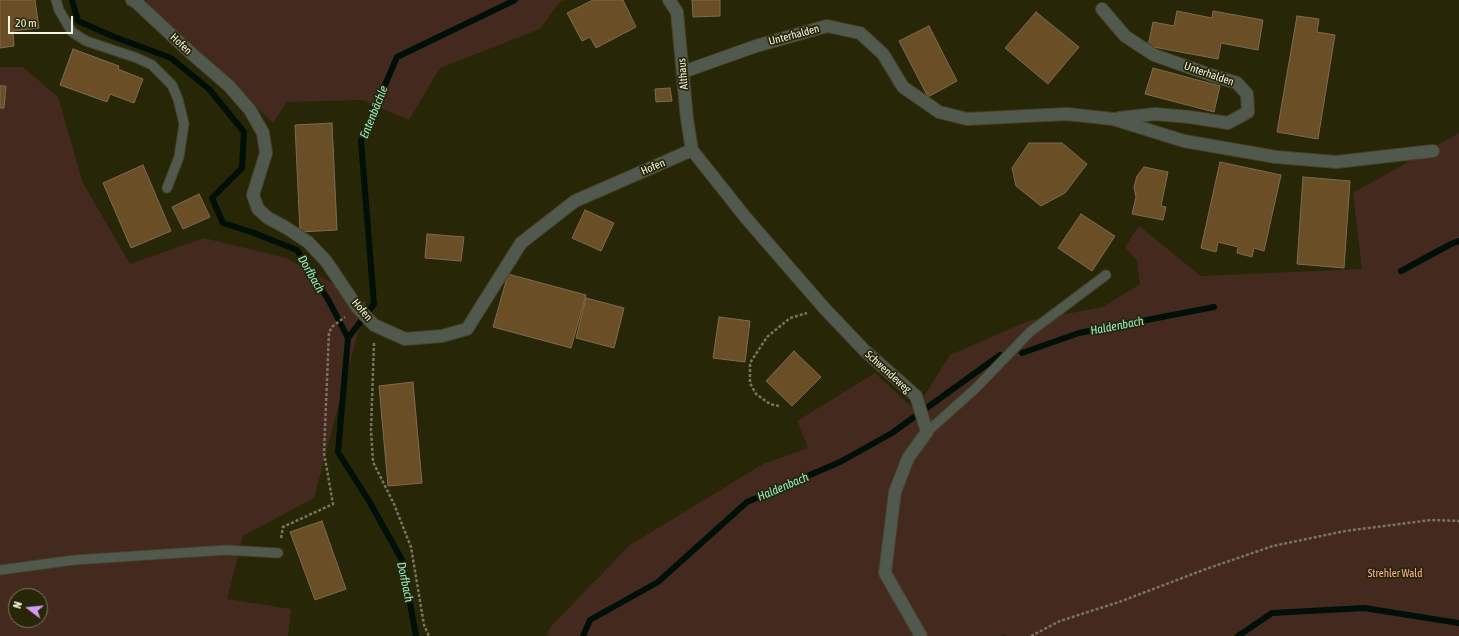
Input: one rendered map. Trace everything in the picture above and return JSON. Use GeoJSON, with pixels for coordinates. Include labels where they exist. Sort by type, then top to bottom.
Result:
{"type":"FeatureCollection","features":[{"type":"Feature","properties":{"kind":"street","name":"Althaus"},"geometry":{"type":"LineString","coordinates":[[670,0],[677,12],[687,120],[692,150]]}},
{"type":"Feature","properties":{"kind":"street","name":"Hofen"},"geometry":{"type":"LineString","coordinates":[[135,1],[229,86],[250,110],[262,133],[266,153],[253,195],[258,209],[268,218],[308,242],[326,261],[353,311],[374,325],[405,339],[442,336],[467,329],[521,243],[574,201],[692,150]]}},
{"type":"Feature","properties":{"kind":"street","name":"Unterhalden"},"geometry":{"type":"LineString","coordinates":[[1102,9],[1125,36],[1154,55],[1237,83],[1247,94],[1248,112],[1228,123],[1190,117],[1155,114],[1113,119]]}},
{"type":"Feature","properties":{"kind":"street","name":"Unterhalden"},"geometry":{"type":"LineString","coordinates":[[683,72],[756,46],[828,26],[860,34],[883,54],[902,87],[939,112],[967,119],[1067,114],[1113,119],[1184,141],[1276,157],[1336,162],[1433,151]]}},
{"type":"Feature","properties":{"kind":"street","name":"Schwendeweg"},"geometry":{"type":"LineString","coordinates":[[692,150],[746,218],[825,309],[864,350],[916,396],[927,432]]}},
{"type":"Feature","properties":{"kind":"street"},"geometry":{"type":"LineString","coordinates":[[921,636],[885,572],[894,492],[908,458],[927,432]]}},
{"type":"Feature","properties":{"kind":"lane"},"geometry":{"type":"LineString","coordinates":[[56,0],[59,10],[72,32],[86,41],[136,58],[152,66],[172,85],[178,99],[184,124],[179,157],[167,188]]}},
{"type":"Feature","properties":{"kind":"lane"},"geometry":{"type":"LineString","coordinates":[[927,432],[976,388],[1030,332],[1106,275]]}},
{"type":"Feature","properties":{"kind":"lane"},"geometry":{"type":"LineString","coordinates":[[0,570],[74,560],[226,550],[278,554]]}},
{"type":"Feature","properties":{"kind":"path"},"geometry":{"type":"LineString","coordinates":[[779,406],[770,404],[756,394],[750,383],[750,363],[767,337],[790,318],[825,309]]}},
{"type":"Feature","properties":{"kind":"path"},"geometry":{"type":"LineString","coordinates":[[278,554],[283,527],[333,504],[324,453],[329,332],[333,326],[353,311]]}},
{"type":"Feature","properties":{"kind":"path"},"geometry":{"type":"LineString","coordinates":[[374,325],[371,430],[373,462],[394,504],[411,547],[424,625],[429,636]]}},
{"type":"Feature","properties":{"kind":"path"},"geometry":{"type":"LineString","coordinates":[[1031,636],[1060,621],[1119,602],[1206,569],[1273,546],[1345,531],[1431,520],[1459,521]]}},
{"type":"Feature","properties":{"kind":"green space"},"geometry":{"type":"Polygon","coordinates":[[[147,0],[565,0],[559,3],[540,29],[440,68],[409,120],[362,100],[287,102],[273,123],[146,3],[147,0]]]}},
{"type":"Feature","properties":{"kind":"green space"},"geometry":{"type":"Polygon","coordinates":[[[0,67],[23,67],[58,97],[83,183],[130,264],[204,238],[286,258],[366,302],[314,498],[243,536],[227,599],[291,609],[288,636],[0,636],[0,67]]]}},
{"type":"Feature","properties":{"kind":"green space","name":"Strehler Wald"},"geometry":{"type":"Polygon","coordinates":[[[1459,133],[1459,636],[1007,636],[1003,634],[1000,636],[546,636],[551,626],[630,545],[763,464],[808,448],[797,421],[875,373],[915,410],[950,355],[1028,321],[1103,307],[1140,284],[1137,261],[1125,247],[1139,226],[1201,276],[1362,269],[1353,193],[1459,133]]]}},
{"type":"Feature","properties":{"kind":"building"},"geometry":{"type":"Polygon","coordinates":[[[0,0],[35,0],[39,28],[13,31],[14,46],[0,48],[0,0]]]}},
{"type":"Feature","properties":{"kind":"building"},"geometry":{"type":"Polygon","coordinates":[[[593,0],[623,0],[636,27],[596,48],[590,37],[582,41],[567,13],[593,0]]]}},
{"type":"Feature","properties":{"kind":"building"},"geometry":{"type":"Polygon","coordinates":[[[692,0],[720,0],[720,16],[693,17],[692,0]]]}},
{"type":"Feature","properties":{"kind":"building"},"geometry":{"type":"Polygon","coordinates":[[[1177,11],[1212,18],[1213,11],[1263,20],[1258,50],[1221,43],[1218,59],[1148,46],[1153,22],[1174,26],[1177,11]]]}},
{"type":"Feature","properties":{"kind":"building"},"geometry":{"type":"Polygon","coordinates":[[[1036,12],[1079,47],[1048,84],[1005,48],[1036,12]]]}},
{"type":"Feature","properties":{"kind":"building"},"geometry":{"type":"Polygon","coordinates":[[[1297,16],[1319,19],[1317,32],[1335,35],[1318,139],[1277,132],[1297,16]]]}},
{"type":"Feature","properties":{"kind":"building"},"geometry":{"type":"Polygon","coordinates":[[[929,26],[957,81],[928,97],[899,41],[929,26]]]}},
{"type":"Feature","properties":{"kind":"building"},"geometry":{"type":"Polygon","coordinates":[[[73,49],[119,66],[118,69],[143,79],[134,103],[110,94],[107,102],[60,85],[73,49]]]}},
{"type":"Feature","properties":{"kind":"building"},"geometry":{"type":"Polygon","coordinates":[[[1153,68],[1220,86],[1214,112],[1145,94],[1153,68]]]}},
{"type":"Feature","properties":{"kind":"building"},"geometry":{"type":"Polygon","coordinates":[[[0,86],[6,86],[4,108],[0,108],[0,86]]]}},
{"type":"Feature","properties":{"kind":"building"},"geometry":{"type":"Polygon","coordinates":[[[670,88],[672,101],[656,102],[655,89],[670,88]]]}},
{"type":"Feature","properties":{"kind":"building"},"geometry":{"type":"Polygon","coordinates":[[[332,123],[337,230],[300,232],[295,125],[332,123]]]}},
{"type":"Feature","properties":{"kind":"building"},"geometry":{"type":"Polygon","coordinates":[[[1029,143],[1062,143],[1087,164],[1065,193],[1041,206],[1016,186],[1012,168],[1029,143]]]}},
{"type":"Feature","properties":{"kind":"building"},"geometry":{"type":"Polygon","coordinates":[[[1220,162],[1281,175],[1264,251],[1254,248],[1252,257],[1237,253],[1238,247],[1218,242],[1216,252],[1201,248],[1220,162]]]}},
{"type":"Feature","properties":{"kind":"building"},"geometry":{"type":"Polygon","coordinates":[[[143,165],[171,231],[131,248],[103,183],[143,165]]]}},
{"type":"Feature","properties":{"kind":"building"},"geometry":{"type":"Polygon","coordinates":[[[1144,167],[1168,172],[1161,206],[1166,207],[1163,220],[1132,214],[1136,197],[1134,187],[1137,176],[1144,167]]]}},
{"type":"Feature","properties":{"kind":"building"},"geometry":{"type":"Polygon","coordinates":[[[1303,177],[1350,181],[1344,268],[1297,264],[1303,177]]]}},
{"type":"Feature","properties":{"kind":"building"},"geometry":{"type":"Polygon","coordinates":[[[199,194],[210,217],[183,229],[172,207],[199,194]]]}},
{"type":"Feature","properties":{"kind":"building"},"geometry":{"type":"Polygon","coordinates":[[[585,210],[614,223],[601,251],[572,238],[585,210]]]}},
{"type":"Feature","properties":{"kind":"building"},"geometry":{"type":"Polygon","coordinates":[[[1081,214],[1115,236],[1092,271],[1058,248],[1081,214]]]}},
{"type":"Feature","properties":{"kind":"building"},"geometry":{"type":"Polygon","coordinates":[[[427,234],[464,237],[461,261],[425,258],[427,234]]]}},
{"type":"Feature","properties":{"kind":"building"},"geometry":{"type":"Polygon","coordinates":[[[508,274],[586,295],[571,348],[493,327],[508,274]]]}},
{"type":"Feature","properties":{"kind":"building"},"geometry":{"type":"Polygon","coordinates":[[[586,298],[624,308],[614,348],[576,338],[586,298]]]}},
{"type":"Feature","properties":{"kind":"building"},"geometry":{"type":"Polygon","coordinates":[[[719,317],[750,321],[745,362],[713,358],[719,317]]]}},
{"type":"Feature","properties":{"kind":"building"},"geometry":{"type":"Polygon","coordinates":[[[794,351],[821,377],[792,406],[766,381],[794,351]]]}},
{"type":"Feature","properties":{"kind":"building"},"geometry":{"type":"Polygon","coordinates":[[[413,382],[422,483],[388,486],[379,386],[413,382]]]}},
{"type":"Feature","properties":{"kind":"building"},"geometry":{"type":"Polygon","coordinates":[[[322,521],[346,589],[315,600],[290,532],[322,521]]]}},
{"type":"Feature","properties":{"kind":"waterway","name":"Dorfbach"},"geometry":{"type":"LineString","coordinates":[[72,0],[78,21],[112,36],[171,58],[209,89],[244,132],[242,168],[212,198],[223,223],[254,233],[297,250],[329,301],[348,338],[338,452],[369,501],[402,560],[416,636]]}},
{"type":"Feature","properties":{"kind":"waterway","name":"Entenbächle"},"geometry":{"type":"LineString","coordinates":[[348,338],[374,304],[361,141],[397,57],[515,0]]}},
{"type":"Feature","properties":{"kind":"waterway","name":"Haldenbach"},"geometry":{"type":"LineString","coordinates":[[1401,271],[1459,241]]}},
{"type":"Feature","properties":{"kind":"waterway","name":"Haldenbach"},"geometry":{"type":"LineString","coordinates":[[1022,353],[1079,333],[1214,307]]}},
{"type":"Feature","properties":{"kind":"waterway","name":"Haldenbach"},"geometry":{"type":"LineString","coordinates":[[583,636],[590,620],[658,582],[747,502],[840,462],[892,433],[1000,355]]}},
{"type":"Feature","properties":{"kind":"waterway"},"geometry":{"type":"LineString","coordinates":[[1238,636],[1272,613],[1364,608],[1459,623]]}}]}
